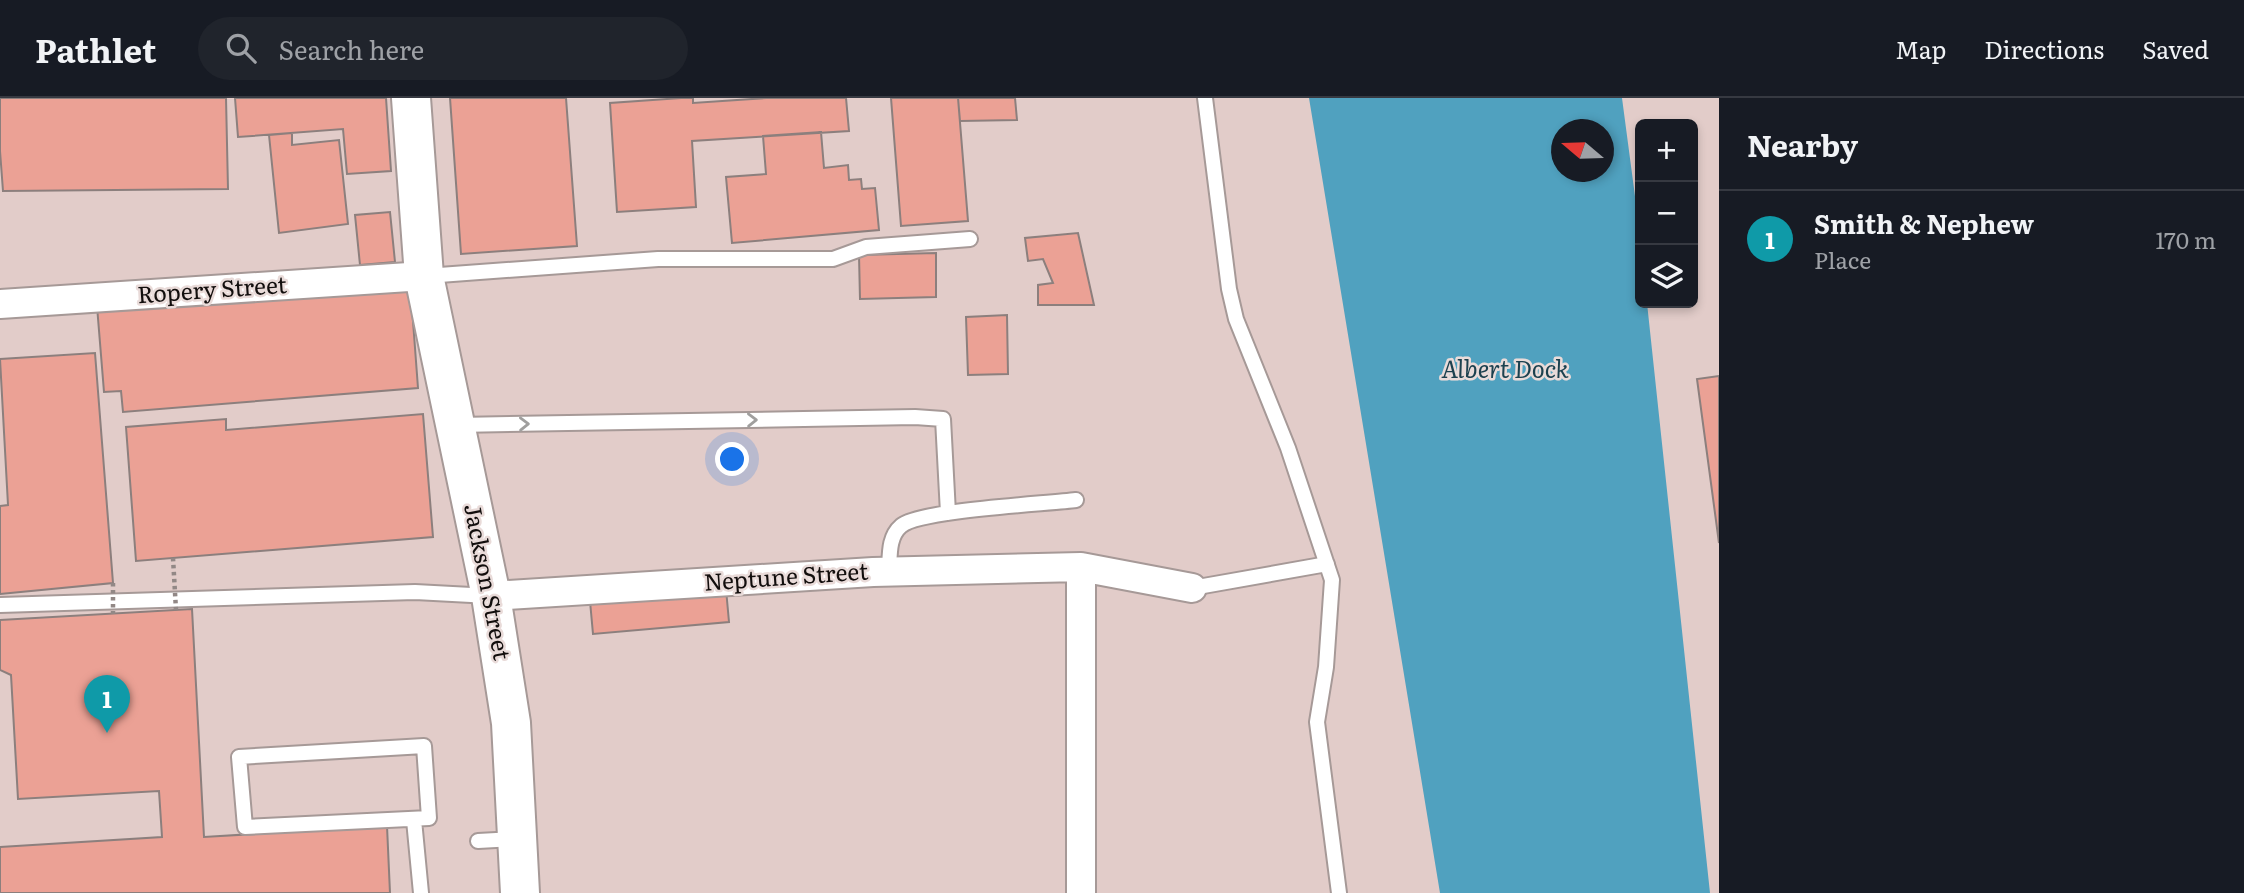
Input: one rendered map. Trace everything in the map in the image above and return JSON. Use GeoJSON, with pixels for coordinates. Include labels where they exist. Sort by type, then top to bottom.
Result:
{"type":"FeatureCollection","features":[{"type":"Feature","properties":{"kind":"street","name":"Jackson Street"},"geometry":{"type":"LineString","coordinates":[[411,98],[424,276],[491,596],[511,723],[520,893]]}},
{"type":"Feature","properties":{"kind":"street","name":"Ropery Street"},"geometry":{"type":"LineString","coordinates":[[0,304],[424,276]]}},
{"type":"Feature","properties":{"kind":"street","name":"Neptune Street"},"geometry":{"type":"LineString","coordinates":[[491,596],[889,571],[1081,568],[1192,588]]}},
{"type":"Feature","properties":{"kind":"street"},"geometry":{"type":"LineString","coordinates":[[1081,568],[1081,893]]}},
{"type":"Feature","properties":{"kind":"lane"},"geometry":{"type":"LineString","coordinates":[[1205,98],[1229,289],[1236,319],[1288,448],[1332,580],[1326,667],[1317,722],[1339,893]]}},
{"type":"Feature","properties":{"kind":"lane"},"geometry":{"type":"LineString","coordinates":[[424,276],[658,259],[833,259],[866,247],[970,239]]}},
{"type":"Feature","properties":{"kind":"lane"},"geometry":{"type":"LineString","coordinates":[[456,425],[915,417],[943,419],[948,513]]}},
{"type":"Feature","properties":{"kind":"lane"},"geometry":{"type":"LineString","coordinates":[[889,571],[891,544],[899,527],[917,518],[1076,500]]}},
{"type":"Feature","properties":{"kind":"lane"},"geometry":{"type":"LineString","coordinates":[[1192,588],[1327,564]]}},
{"type":"Feature","properties":{"kind":"lane"},"geometry":{"type":"LineString","coordinates":[[0,605],[415,592],[491,596]]}},
{"type":"Feature","properties":{"kind":"lane"},"geometry":{"type":"LineString","coordinates":[[424,746],[429,818],[414,820],[245,827],[239,757],[424,746]]}},
{"type":"Feature","properties":{"kind":"lane"},"geometry":{"type":"LineString","coordinates":[[414,820],[421,893]]}},
{"type":"Feature","properties":{"kind":"lane"},"geometry":{"type":"LineString","coordinates":[[478,841],[517,839]]}},
{"type":"Feature","properties":{"kind":"path"},"geometry":{"type":"LineString","coordinates":[[173,558],[176,610]]}},
{"type":"Feature","properties":{"kind":"path"},"geometry":{"type":"LineString","coordinates":[[113,583],[113,614]]}},
{"type":"Feature","properties":{"kind":"shaded area"},"geometry":{"type":"Polygon","coordinates":[[[0,98],[1719,98],[1719,893],[0,893],[0,98]]]}},
{"type":"Feature","properties":{"kind":"water","name":"Albert Dock"},"geometry":{"type":"Polygon","coordinates":[[[1309,98],[1622,98],[1635,196],[1635,308],[1648,308],[1710,893],[1440,893],[1309,98]]]}},
{"type":"Feature","properties":{"kind":"building"},"geometry":{"type":"Polygon","coordinates":[[[0,98],[226,98],[228,189],[3,191],[0,98]]]}},
{"type":"Feature","properties":{"kind":"building"},"geometry":{"type":"Polygon","coordinates":[[[235,98],[386,98],[391,171],[347,174],[343,129],[238,137],[235,98]]]}},
{"type":"Feature","properties":{"kind":"building"},"geometry":{"type":"Polygon","coordinates":[[[450,98],[566,98],[577,246],[461,254],[450,98]]]}},
{"type":"Feature","properties":{"kind":"building"},"geometry":{"type":"Polygon","coordinates":[[[693,98],[693,103],[766,98],[846,98],[849,131],[692,141],[696,207],[617,212],[610,103],[693,98]]]}},
{"type":"Feature","properties":{"kind":"building"},"geometry":{"type":"Polygon","coordinates":[[[891,98],[958,98],[968,221],[901,226],[891,98]]]}},
{"type":"Feature","properties":{"kind":"building"},"geometry":{"type":"Polygon","coordinates":[[[958,98],[1015,98],[1017,120],[960,121],[958,98]]]}},
{"type":"Feature","properties":{"kind":"building"},"geometry":{"type":"Polygon","coordinates":[[[821,132],[824,168],[848,165],[849,180],[861,179],[862,189],[875,188],[879,230],[732,243],[726,177],[766,174],[763,136],[821,132]]]}},
{"type":"Feature","properties":{"kind":"building"},"geometry":{"type":"Polygon","coordinates":[[[292,133],[292,145],[339,140],[348,224],[279,233],[269,135],[292,133]]]}},
{"type":"Feature","properties":{"kind":"building"},"geometry":{"type":"Polygon","coordinates":[[[390,212],[395,262],[360,265],[355,215],[390,212]]]}},
{"type":"Feature","properties":{"kind":"building"},"geometry":{"type":"Polygon","coordinates":[[[1078,233],[1094,305],[1038,305],[1038,285],[1053,283],[1043,259],[1028,261],[1025,238],[1078,233]]]}},
{"type":"Feature","properties":{"kind":"building"},"geometry":{"type":"Polygon","coordinates":[[[936,253],[936,297],[860,299],[859,255],[936,253]]]}},
{"type":"Feature","properties":{"kind":"building"},"geometry":{"type":"Polygon","coordinates":[[[410,281],[418,388],[123,412],[121,391],[104,392],[97,306],[410,281]]]}},
{"type":"Feature","properties":{"kind":"building"},"geometry":{"type":"Polygon","coordinates":[[[1007,315],[1008,374],[968,375],[966,317],[1007,315]]]}},
{"type":"Feature","properties":{"kind":"building"},"geometry":{"type":"Polygon","coordinates":[[[95,353],[113,583],[0,594],[0,506],[8,505],[0,359],[95,353]]]}},
{"type":"Feature","properties":{"kind":"building"},"geometry":{"type":"Polygon","coordinates":[[[1719,376],[1719,543],[1697,379],[1719,376]]]}},
{"type":"Feature","properties":{"kind":"building"},"geometry":{"type":"Polygon","coordinates":[[[423,414],[433,537],[136,561],[126,427],[226,419],[226,430],[423,414]]]}},
{"type":"Feature","properties":{"kind":"building"},"geometry":{"type":"Polygon","coordinates":[[[726,589],[729,622],[593,634],[590,601],[726,589]]]}},
{"type":"Feature","properties":{"kind":"building"},"geometry":{"type":"Polygon","coordinates":[[[192,609],[204,837],[387,826],[390,893],[0,893],[0,847],[162,837],[159,791],[18,799],[11,675],[0,670],[0,620],[192,609]]]}},
{"type":"Feature","properties":{"kind":"place","name":"Smith & Nephew"},"geometry":{"type":"Point","coordinates":[107,733]}}]}
